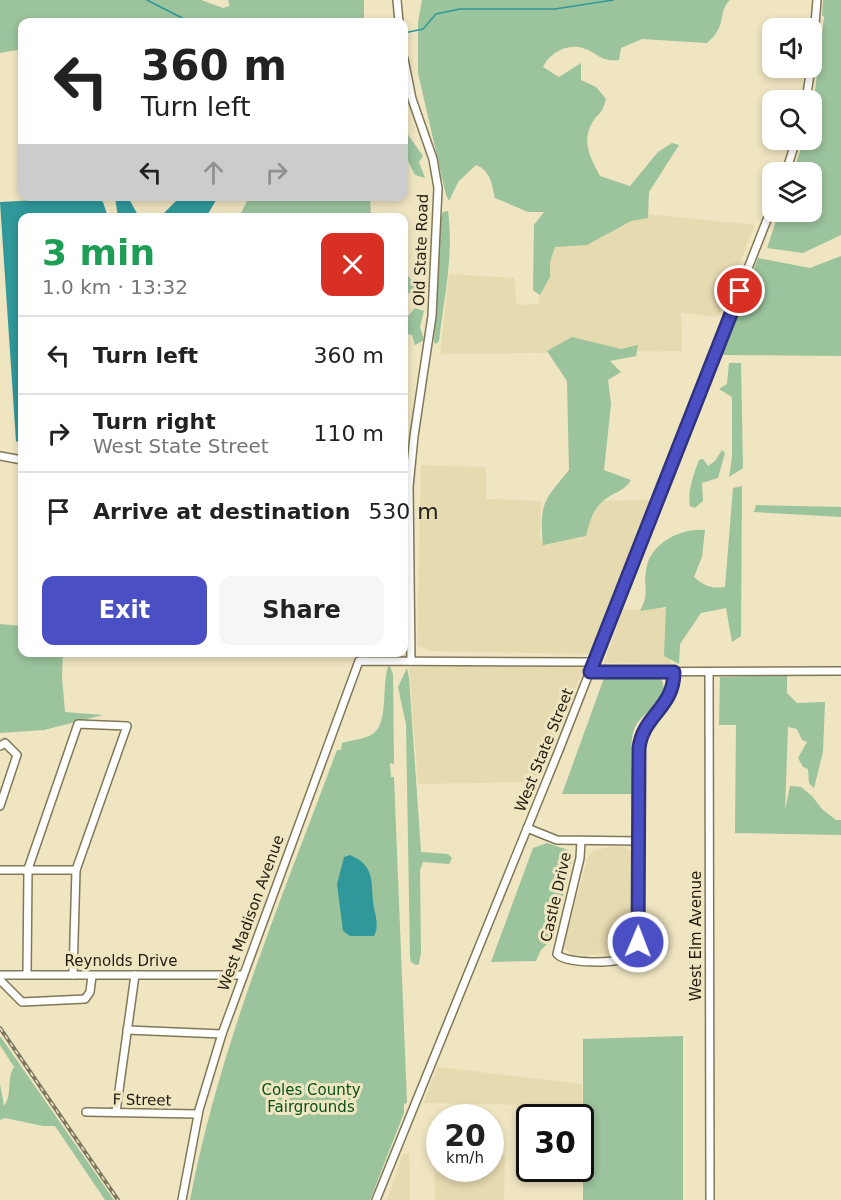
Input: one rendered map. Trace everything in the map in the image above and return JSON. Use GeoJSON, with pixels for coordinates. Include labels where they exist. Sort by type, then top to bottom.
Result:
{"type":"FeatureCollection","features":[{"type":"Feature","properties":{"kind":"street"},"geometry":{"type":"LineString","coordinates":[[397,0],[399,18]]}},
{"type":"Feature","properties":{"kind":"street"},"geometry":{"type":"LineString","coordinates":[[816,18],[817,0]]}},
{"type":"Feature","properties":{"kind":"street","name":"Old State Road"},"geometry":{"type":"LineString","coordinates":[[408,79],[412,99],[433,159],[438,196],[432,316],[414,436],[409,487],[411,661]]}},
{"type":"Feature","properties":{"kind":"street","name":"West State Street"},"geometry":{"type":"LineString","coordinates":[[376,1200],[594,662],[766,222]]}},
{"type":"Feature","properties":{"kind":"street"},"geometry":{"type":"LineString","coordinates":[[0,456],[18,459]]}},
{"type":"Feature","properties":{"kind":"street"},"geometry":{"type":"LineString","coordinates":[[380,657],[380,661],[594,662]]}},
{"type":"Feature","properties":{"kind":"street","name":"West Madison Avenue"},"geometry":{"type":"LineString","coordinates":[[182,1200],[198,1114],[242,975],[359,661],[380,661]]}},
{"type":"Feature","properties":{"kind":"street"},"geometry":{"type":"LineString","coordinates":[[590,672],[841,671]]}},
{"type":"Feature","properties":{"kind":"street"},"geometry":{"type":"LineString","coordinates":[[527,828],[557,840],[638,841],[640,740],[646,726],[667,702],[673,688],[674,672]]}},
{"type":"Feature","properties":{"kind":"street","name":"West Elm Avenue"},"geometry":{"type":"LineString","coordinates":[[709,672],[710,1200]]}},
{"type":"Feature","properties":{"kind":"street"},"geometry":{"type":"LineString","coordinates":[[27,974],[28,869],[78,724],[127,726],[76,870],[73,975]]}},
{"type":"Feature","properties":{"kind":"street"},"geometry":{"type":"LineString","coordinates":[[0,746],[5,742],[17,755],[0,806]]}},
{"type":"Feature","properties":{"kind":"street","name":"Castle Drive"},"geometry":{"type":"LineString","coordinates":[[581,841],[580,858],[557,949],[560,958],[570,961],[615,960],[625,958],[633,952],[639,937],[638,841]]}},
{"type":"Feature","properties":{"kind":"street"},"geometry":{"type":"LineString","coordinates":[[0,870],[76,870]]}},
{"type":"Feature","properties":{"kind":"street","name":"Reynolds Drive"},"geometry":{"type":"LineString","coordinates":[[0,975],[242,975]]}},
{"type":"Feature","properties":{"kind":"street"},"geometry":{"type":"LineString","coordinates":[[0,980],[22,1002],[75,1001],[85,999],[90,992],[92,975]]}},
{"type":"Feature","properties":{"kind":"street"},"geometry":{"type":"LineString","coordinates":[[116,1113],[135,975]]}},
{"type":"Feature","properties":{"kind":"street"},"geometry":{"type":"LineString","coordinates":[[127,1030],[222,1034]]}},
{"type":"Feature","properties":{"kind":"street","name":"F Street"},"geometry":{"type":"LineString","coordinates":[[86,1112],[198,1114]]}},
{"type":"Feature","properties":{"kind":"shaded area"},"geometry":{"type":"Polygon","coordinates":[[[626,212],[755,225],[718,317],[681,313],[682,351],[440,354],[449,274],[514,278],[517,305],[538,304],[551,232],[626,212]]]}},
{"type":"Feature","properties":{"kind":"shaded area"},"geometry":{"type":"Polygon","coordinates":[[[421,465],[486,467],[486,499],[541,501],[540,539],[582,539],[582,501],[650,500],[589,654],[429,651],[417,646],[421,465]]]}},
{"type":"Feature","properties":{"kind":"shaded area"},"geometry":{"type":"Polygon","coordinates":[[[672,608],[671,664],[604,663],[623,610],[672,608]]]}},
{"type":"Feature","properties":{"kind":"shaded area"},"geometry":{"type":"Polygon","coordinates":[[[546,665],[584,668],[536,782],[418,784],[409,667],[546,665]]]}},
{"type":"Feature","properties":{"kind":"shaded area"},"geometry":{"type":"Polygon","coordinates":[[[609,847],[625,847],[631,852],[634,861],[635,935],[632,944],[620,954],[571,955],[563,946],[588,857],[593,851],[609,847]]]}},
{"type":"Feature","properties":{"kind":"shaded area"},"geometry":{"type":"Polygon","coordinates":[[[437,1067],[582,1084],[583,1104],[424,1103],[437,1067]]]}},
{"type":"Feature","properties":{"kind":"shaded area"},"geometry":{"type":"Polygon","coordinates":[[[403,1154],[409,1154],[410,1200],[387,1200],[403,1154]]]}},
{"type":"Feature","properties":{"kind":"shaded area"},"geometry":{"type":"Polygon","coordinates":[[[505,1155],[504,1200],[435,1200],[435,1182],[504,1182],[505,1155]]]}},
{"type":"Feature","properties":{"kind":"green space"},"geometry":{"type":"Polygon","coordinates":[[[0,0],[201,0],[223,8],[230,6],[228,0],[364,0],[364,18],[18,18],[18,50],[0,53],[0,0]]]}},
{"type":"Feature","properties":{"kind":"green space"},"geometry":{"type":"Polygon","coordinates":[[[422,0],[730,0],[724,9],[718,31],[707,43],[642,39],[621,48],[619,60],[603,58],[583,48],[571,47],[559,50],[546,62],[543,67],[559,77],[581,63],[581,80],[596,87],[606,99],[587,137],[588,150],[600,176],[630,186],[658,152],[672,143],[679,145],[649,192],[648,218],[631,221],[587,245],[555,247],[550,262],[550,277],[540,295],[533,290],[534,225],[544,212],[528,212],[495,198],[488,175],[476,165],[458,182],[449,201],[446,195],[418,73],[418,22],[422,0]]]}},
{"type":"Feature","properties":{"kind":"green space"},"geometry":{"type":"Polygon","coordinates":[[[823,0],[841,0],[841,235],[803,253],[767,248],[776,222],[822,222],[822,162],[796,162],[801,150],[822,150],[822,90],[815,90],[817,78],[822,78],[824,17],[822,15],[823,0]]]}},
{"type":"Feature","properties":{"kind":"green space"},"geometry":{"type":"Polygon","coordinates":[[[408,135],[423,156],[419,162],[425,178],[415,175],[408,161],[408,135]]]}},
{"type":"Feature","properties":{"kind":"green space"},"geometry":{"type":"Polygon","coordinates":[[[247,201],[370,201],[371,213],[241,213],[247,201]]]}},
{"type":"Feature","properties":{"kind":"green space"},"geometry":{"type":"Polygon","coordinates":[[[448,211],[449,260],[439,341],[436,344],[434,342],[439,223],[443,212],[448,211]]]}},
{"type":"Feature","properties":{"kind":"green space"},"geometry":{"type":"Polygon","coordinates":[[[841,256],[841,356],[723,355],[758,258],[810,268],[841,256]]]}},
{"type":"Feature","properties":{"kind":"green space"},"geometry":{"type":"Polygon","coordinates":[[[408,276],[414,283],[426,282],[427,289],[423,296],[408,293],[408,276]]]}},
{"type":"Feature","properties":{"kind":"green space"},"geometry":{"type":"Polygon","coordinates":[[[415,308],[424,311],[420,327],[424,340],[415,345],[412,335],[408,334],[408,316],[415,308]]]}},
{"type":"Feature","properties":{"kind":"green space"},"geometry":{"type":"Polygon","coordinates":[[[572,337],[621,349],[638,345],[636,356],[610,361],[621,372],[608,380],[611,404],[604,470],[631,480],[623,489],[598,506],[586,536],[543,545],[542,520],[545,503],[569,470],[567,381],[547,351],[572,337]]]}},
{"type":"Feature","properties":{"kind":"green space"},"geometry":{"type":"Polygon","coordinates":[[[729,363],[741,363],[743,468],[729,477],[732,457],[732,397],[719,389],[727,384],[729,363]]]}},
{"type":"Feature","properties":{"kind":"green space"},"geometry":{"type":"Polygon","coordinates":[[[722,450],[725,453],[718,478],[702,483],[703,501],[695,508],[690,506],[690,489],[699,460],[703,459],[708,466],[715,461],[722,450]]]}},
{"type":"Feature","properties":{"kind":"green space"},"geometry":{"type":"Polygon","coordinates":[[[742,486],[741,636],[732,642],[726,608],[701,613],[680,644],[679,664],[664,656],[666,607],[640,611],[646,595],[645,577],[648,561],[653,552],[668,539],[686,532],[705,530],[702,557],[694,577],[708,586],[725,587],[733,488],[742,486]]]}},
{"type":"Feature","properties":{"kind":"green space"},"geometry":{"type":"Polygon","coordinates":[[[756,505],[841,507],[841,517],[754,512],[756,505]]]}},
{"type":"Feature","properties":{"kind":"green space"},"geometry":{"type":"Polygon","coordinates":[[[0,624],[18,626],[18,657],[63,657],[65,712],[103,715],[44,730],[0,733],[0,624]]]}},
{"type":"Feature","properties":{"kind":"green space","name":"Coles County Fairgrounds"},"geometry":{"type":"Polygon","coordinates":[[[389,664],[393,674],[394,764],[390,763],[391,777],[394,777],[407,1103],[404,1104],[404,1113],[370,1200],[190,1200],[218,1085],[274,916],[337,750],[341,750],[342,743],[367,737],[379,727],[382,720],[385,681],[389,664]]]}},
{"type":"Feature","properties":{"kind":"green space"},"geometry":{"type":"Polygon","coordinates":[[[407,668],[421,852],[448,854],[452,858],[449,864],[423,862],[420,870],[421,952],[419,964],[416,965],[411,962],[410,957],[406,724],[398,687],[407,668]]]}},
{"type":"Feature","properties":{"kind":"green space"},"geometry":{"type":"Polygon","coordinates":[[[787,675],[787,693],[797,703],[825,702],[823,752],[814,788],[809,783],[808,769],[803,767],[798,758],[807,742],[802,740],[797,729],[788,727],[785,810],[790,786],[801,787],[822,809],[836,820],[841,820],[841,835],[735,833],[736,725],[719,725],[720,677],[787,675]]]}},
{"type":"Feature","properties":{"kind":"green space"},"geometry":{"type":"Polygon","coordinates":[[[660,677],[663,692],[656,704],[639,721],[633,733],[631,750],[633,794],[562,794],[604,678],[660,677]]]}},
{"type":"Feature","properties":{"kind":"green space"},"geometry":{"type":"Polygon","coordinates":[[[547,843],[568,850],[572,861],[552,939],[541,950],[536,961],[491,962],[533,848],[547,843]]]}},
{"type":"Feature","properties":{"kind":"green space"},"geometry":{"type":"Polygon","coordinates":[[[0,1036],[114,1200],[105,1200],[55,1126],[43,1126],[5,1118],[0,1120],[0,1084],[4,1106],[14,1067],[0,1045],[0,1036]]]}},
{"type":"Feature","properties":{"kind":"green space"},"geometry":{"type":"Polygon","coordinates":[[[683,1036],[683,1200],[583,1200],[583,1182],[594,1182],[594,1104],[583,1104],[583,1039],[683,1036]]]}},
{"type":"Feature","properties":{"kind":"water"},"geometry":{"type":"Polygon","coordinates":[[[101,201],[107,213],[18,213],[18,442],[16,441],[0,202],[101,201]]]}},
{"type":"Feature","properties":{"kind":"water"},"geometry":{"type":"Polygon","coordinates":[[[116,201],[130,201],[137,213],[117,213],[116,201]]]}},
{"type":"Feature","properties":{"kind":"water"},"geometry":{"type":"Polygon","coordinates":[[[176,201],[216,201],[208,213],[164,213],[176,201]]]}},
{"type":"Feature","properties":{"kind":"water"},"geometry":{"type":"Polygon","coordinates":[[[350,855],[365,865],[371,877],[377,922],[374,936],[350,936],[343,931],[337,884],[344,857],[350,855]]]}},
{"type":"Feature","properties":{"kind":"waterway"},"geometry":{"type":"LineString","coordinates":[[147,0],[182,18]]}},
{"type":"Feature","properties":{"kind":"waterway"},"geometry":{"type":"LineString","coordinates":[[408,32],[423,29],[436,14],[460,9],[555,9],[613,0]]}},
{"type":"Feature","properties":{"kind":"railway"},"geometry":{"type":"LineString","coordinates":[[0,1028],[118,1200]]}},
{"type":"Feature","properties":{"kind":"route"},"geometry":{"type":"LineString","coordinates":[[638,942],[640,740],[650,720],[667,702],[673,688],[674,672],[590,672],[740,291]]}}]}
